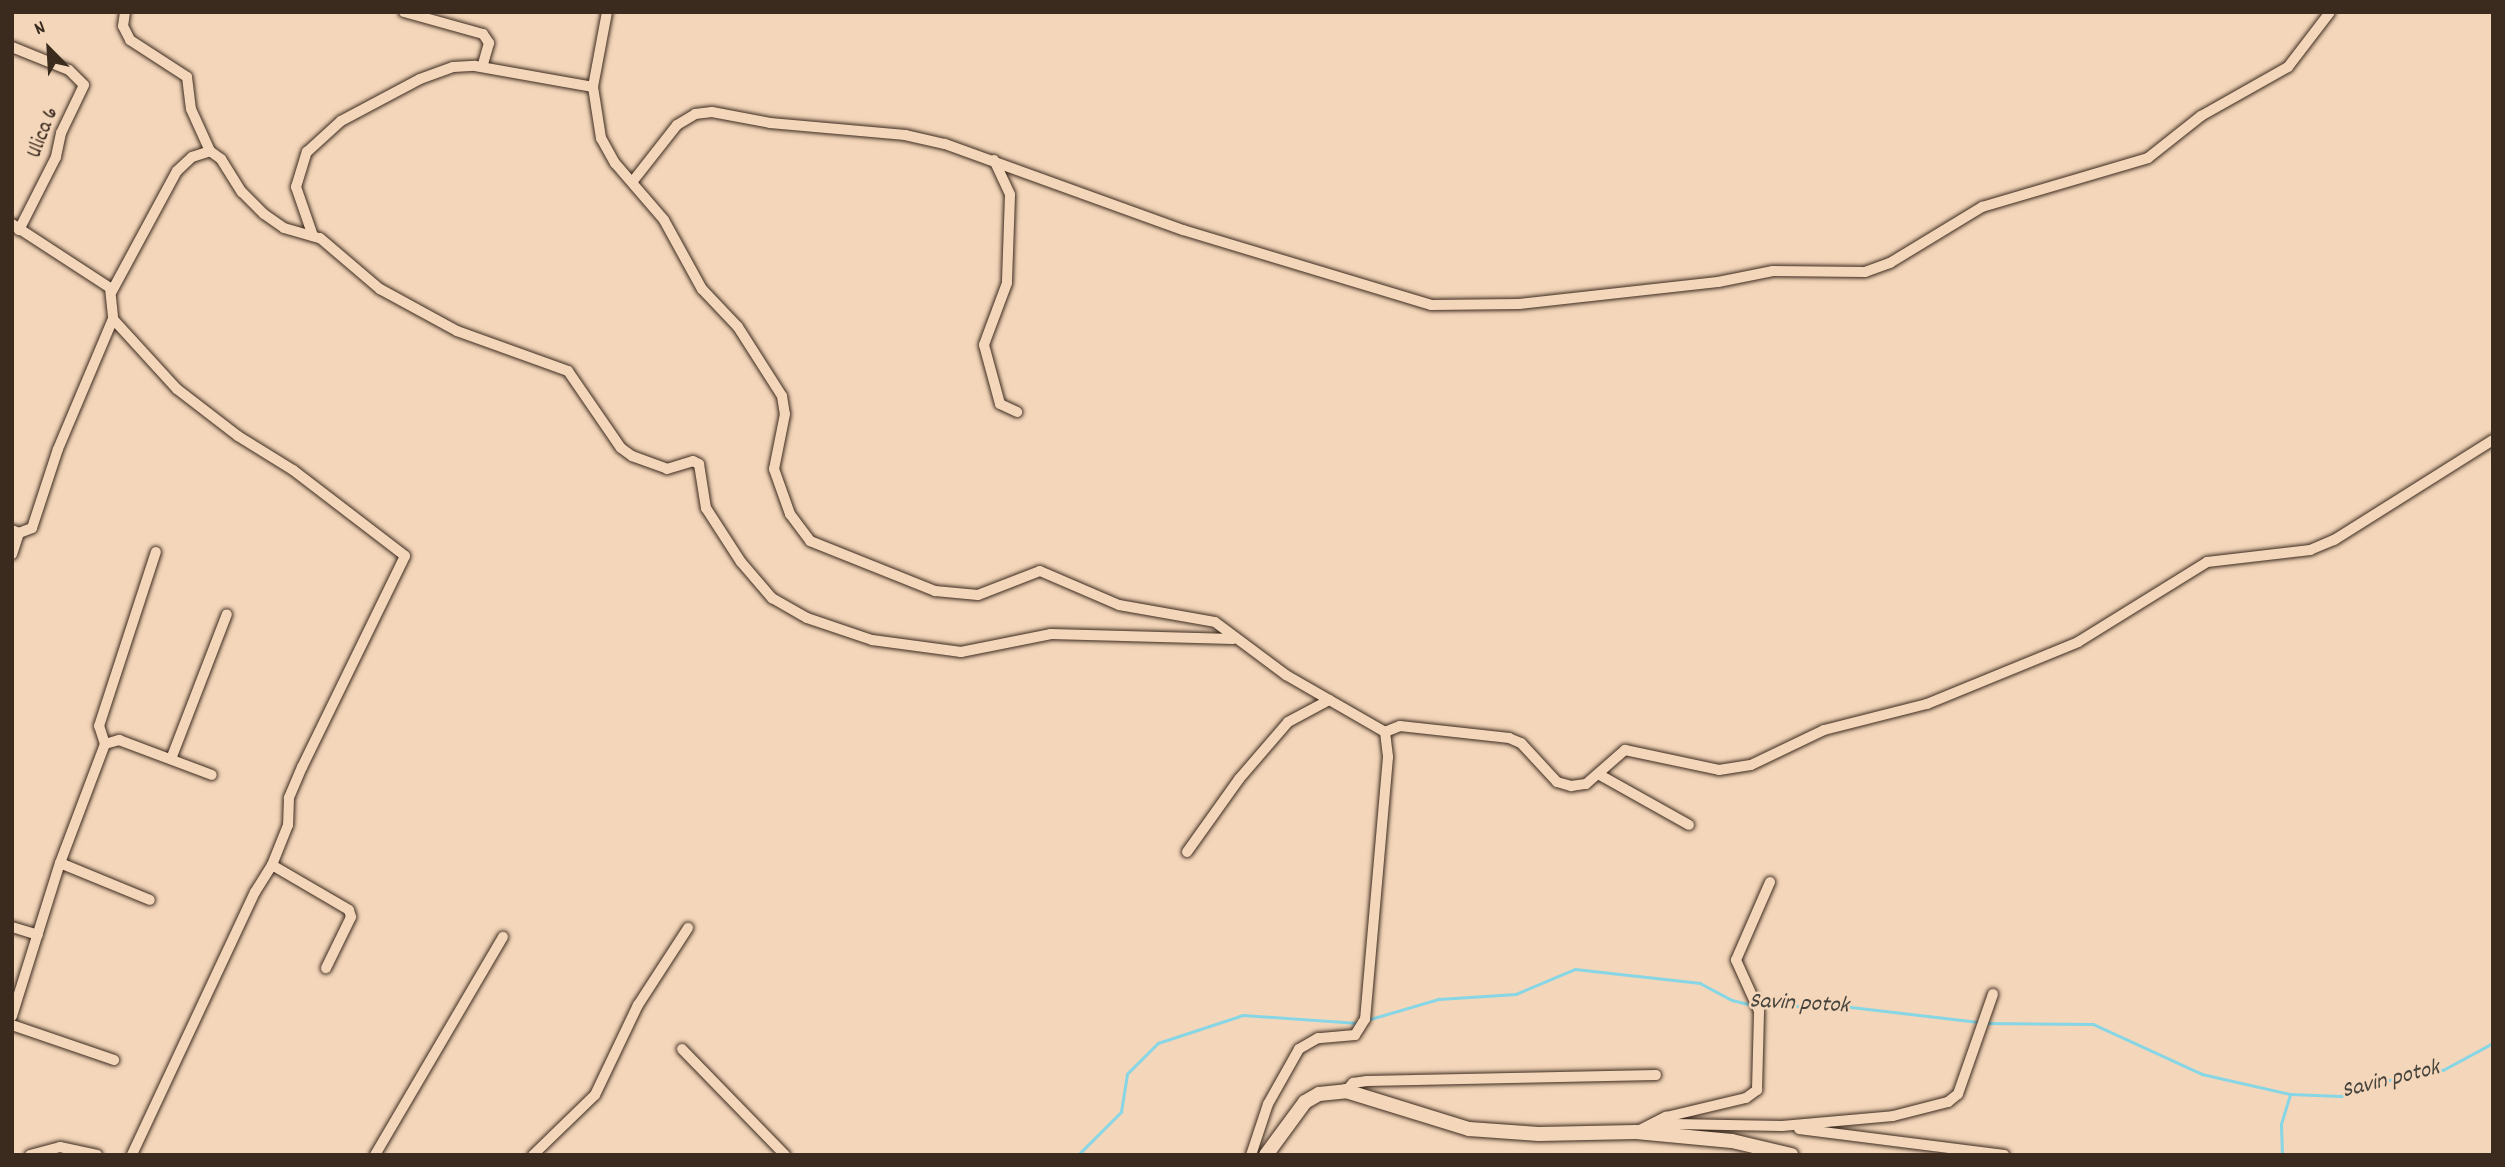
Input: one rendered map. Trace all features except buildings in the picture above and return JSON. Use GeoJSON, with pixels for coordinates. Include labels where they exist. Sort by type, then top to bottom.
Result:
{"type":"FeatureCollection","features":[{"type":"Feature","properties":{"kind":"street"},"geometry":{"type":"LineString","coordinates":[[125,12],[123,26],[130,40],[187,77],[191,110],[210,151],[221,159],[242,192],[264,214],[285,228],[313,236],[370,282],[414,309],[457,331],[568,371],[616,442],[632,456],[667,469],[699,464],[706,508],[741,562],[772,598],[807,618],[872,640],[961,652],[1051,634],[1233,639]]}},
{"type":"Feature","properties":{"kind":"street"},"geometry":{"type":"LineString","coordinates":[[404,12],[487,37],[482,67]]}},
{"type":"Feature","properties":{"kind":"street"},"geometry":{"type":"LineString","coordinates":[[607,12],[593,87],[601,138],[664,220],[702,289],[738,327],[782,397],[785,414],[774,468],[790,514],[810,541],[934,591],[957,596],[996,590],[1040,571],[1119,605],[1215,622],[1233,639],[1385,732],[1388,747],[1364,1023],[1350,1037],[1318,1038],[1299,1049],[1268,1104],[1251,1155]]}},
{"type":"Feature","properties":{"kind":"street"},"geometry":{"type":"LineString","coordinates":[[633,181],[677,125],[704,113],[905,135],[994,160],[1182,230],[1438,306],[1519,304],[1718,282],[1773,271],[1865,272],[1890,263],[1982,207],[2148,158],[2201,116],[2288,67],[2330,12]]}},
{"type":"Feature","properties":{"kind":"street","name":"Ulica 6"},"geometry":{"type":"LineString","coordinates":[[12,47],[69,70],[84,85],[61,133],[53,165],[14,227]]}},
{"type":"Feature","properties":{"kind":"street"},"geometry":{"type":"LineString","coordinates":[[313,236],[296,181],[307,152],[324,132],[420,79],[453,67],[482,67],[593,87]]}},
{"type":"Feature","properties":{"kind":"street"},"geometry":{"type":"LineString","coordinates":[[12,554],[16,531],[32,528],[62,438],[113,319],[112,291],[177,171],[192,157],[210,151]]}},
{"type":"Feature","properties":{"kind":"street"},"geometry":{"type":"LineString","coordinates":[[994,160],[1010,195],[1007,283],[984,345],[1000,404],[1017,412]]}},
{"type":"Feature","properties":{"kind":"street"},"geometry":{"type":"LineString","coordinates":[[14,227],[112,291]]}},
{"type":"Feature","properties":{"kind":"street"},"geometry":{"type":"LineString","coordinates":[[113,319],[204,411],[269,452],[405,556],[302,767],[289,798],[288,825],[272,864],[255,892],[132,1155]]}},
{"type":"Feature","properties":{"kind":"street"},"geometry":{"type":"LineString","coordinates":[[1385,732],[1399,726],[1509,738],[1521,743],[1557,782],[1586,785],[1625,750],[1710,768],[1751,765],[1845,722],[1940,699],[2078,642],[2207,562],[2310,550],[2334,540],[2493,440]]}},
{"type":"Feature","properties":{"kind":"street"},"geometry":{"type":"LineString","coordinates":[[12,1016],[60,863],[105,744],[99,726],[156,552]]}},
{"type":"Feature","properties":{"kind":"street"},"geometry":{"type":"LineString","coordinates":[[171,759],[227,614]]}},
{"type":"Feature","properties":{"kind":"street"},"geometry":{"type":"LineString","coordinates":[[1187,852],[1239,779],[1289,722],[1329,700]]}},
{"type":"Feature","properties":{"kind":"street"},"geometry":{"type":"LineString","coordinates":[[105,744],[115,739],[212,775]]}},
{"type":"Feature","properties":{"kind":"street"},"geometry":{"type":"LineString","coordinates":[[1600,775],[1689,825]]}},
{"type":"Feature","properties":{"kind":"street"},"geometry":{"type":"LineString","coordinates":[[60,863],[150,900]]}},
{"type":"Feature","properties":{"kind":"street"},"geometry":{"type":"LineString","coordinates":[[272,864],[349,910],[351,917],[326,968]]}},
{"type":"Feature","properties":{"kind":"street"},"geometry":{"type":"LineString","coordinates":[[1636,1132],[1666,1117],[1754,1094],[1757,1006],[1736,960],[1770,882]]}},
{"type":"Feature","properties":{"kind":"street"},"geometry":{"type":"LineString","coordinates":[[12,927],[38,935]]}},
{"type":"Feature","properties":{"kind":"street"},"geometry":{"type":"LineString","coordinates":[[533,1155],[594,1095],[638,1005],[688,928]]}},
{"type":"Feature","properties":{"kind":"street"},"geometry":{"type":"LineString","coordinates":[[375,1155],[503,937]]}},
{"type":"Feature","properties":{"kind":"street"},"geometry":{"type":"LineString","coordinates":[[1782,1126],[1893,1116],[1948,1102],[1958,1094],[1986,1022],[1993,994]]}},
{"type":"Feature","properties":{"kind":"street"},"geometry":{"type":"LineString","coordinates":[[12,1025],[114,1060]]}},
{"type":"Feature","properties":{"kind":"street"},"geometry":{"type":"LineString","coordinates":[[682,1049],[785,1155]]}},
{"type":"Feature","properties":{"kind":"street"},"geometry":{"type":"LineString","coordinates":[[1346,1091],[1353,1083],[1367,1081],[1656,1075]]}},
{"type":"Feature","properties":{"kind":"street"},"geometry":{"type":"LineString","coordinates":[[1266,1155],[1305,1102],[1318,1094],[1346,1091],[1469,1129],[1539,1134],[1636,1132],[1732,1141],[1791,1155]]}},
{"type":"Feature","properties":{"kind":"street"},"geometry":{"type":"LineString","coordinates":[[1653,1134],[1665,1126],[1691,1123],[1782,1126],[2004,1155]]}},
{"type":"Feature","properties":{"kind":"street"},"geometry":{"type":"LineString","coordinates":[[30,1155],[60,1147],[97,1155]]}},
{"type":"Feature","properties":{"kind":"waterway","name":"Savin potok"},"geometry":{"type":"LineString","coordinates":[[1367,1020],[1439,999],[1516,994],[1575,969],[1700,983],[1732,1000],[1752,1005]]}},
{"type":"Feature","properties":{"kind":"waterway","name":"Savin potok"},"geometry":{"type":"LineString","coordinates":[[1759,1005],[1851,1007],[1978,1022]]}},
{"type":"Feature","properties":{"kind":"waterway","name":"Savin potok"},"geometry":{"type":"LineString","coordinates":[[1078,1155],[1121,1112],[1127,1074],[1158,1043],[1243,1015],[1358,1023]]}},
{"type":"Feature","properties":{"kind":"waterway","name":"Savin potok"},"geometry":{"type":"LineString","coordinates":[[1985,1023],[2093,1024],[2202,1074],[2290,1094],[2341,1096],[2408,1074],[2443,1070],[2493,1043]]}},
{"type":"Feature","properties":{"kind":"waterway"},"geometry":{"type":"LineString","coordinates":[[2282,1155],[2281,1124],[2290,1094]]}}]}
